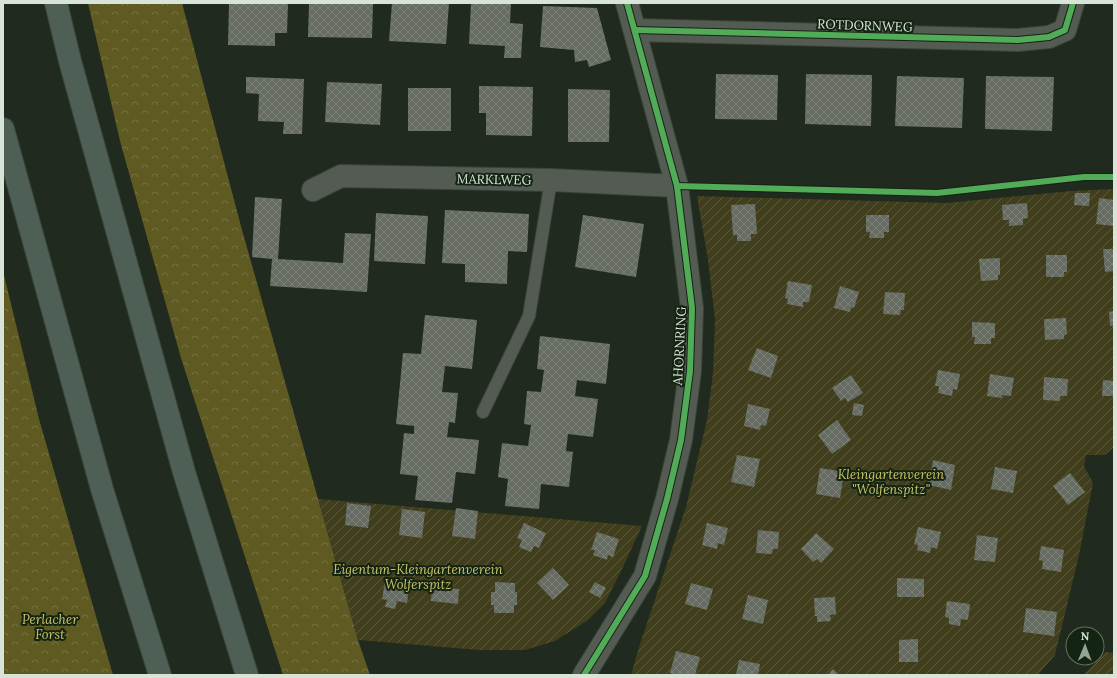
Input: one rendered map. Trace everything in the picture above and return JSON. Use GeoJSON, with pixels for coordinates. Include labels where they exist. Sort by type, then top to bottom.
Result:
{"type":"FeatureCollection","features":[{"type":"Feature","properties":{"kind":"highway"},"geometry":{"type":"LineString","coordinates":[[56,3],[70,61],[184,472],[247,675]]}},
{"type":"Feature","properties":{"kind":"highway"},"geometry":{"type":"LineString","coordinates":[[3,129],[102,488],[160,675]]}},
{"type":"Feature","properties":{"kind":"street","name":"AHORNRING"},"geometry":{"type":"LineString","coordinates":[[584,675],[645,576],[667,499],[681,440],[690,371],[692,308],[677,186],[627,3]]}},
{"type":"Feature","properties":{"kind":"street","name":"ROTDORNWEG"},"geometry":{"type":"LineString","coordinates":[[635,30],[1018,40],[1049,37],[1065,30],[1073,3]]}},
{"type":"Feature","properties":{"kind":"street","name":"MARKLWEG"},"geometry":{"type":"LineString","coordinates":[[313,190],[341,176],[551,180],[677,186]]}},
{"type":"Feature","properties":{"kind":"lane"},"geometry":{"type":"LineString","coordinates":[[483,412],[529,316],[551,180]]}},
{"type":"Feature","properties":{"kind":"green space"},"geometry":{"type":"Polygon","coordinates":[[[88,3],[182,3],[242,230],[358,640],[370,675],[283,675],[181,358],[120,141],[88,3]]]}},
{"type":"Feature","properties":{"kind":"green space","name":"Kleingartenverein \"Wolfenspitz\""},"geometry":{"type":"Polygon","coordinates":[[[1114,189],[1114,447],[1105,455],[1086,455],[1084,466],[1093,483],[1079,555],[1055,655],[1038,675],[631,675],[686,507],[707,420],[713,373],[715,319],[708,260],[697,196],[946,203],[1071,191],[1114,189]]]}},
{"type":"Feature","properties":{"kind":"green space","name":"Perlacher Forst"},"geometry":{"type":"Polygon","coordinates":[[[3,271],[39,419],[113,675],[3,675],[3,271]]]}},
{"type":"Feature","properties":{"kind":"green space","name":"Eigentum-Kleingartenverein Wolferspitz"},"geometry":{"type":"Polygon","coordinates":[[[318,499],[642,526],[605,603],[588,620],[555,641],[525,650],[479,650],[358,640],[318,499]]]}},
{"type":"Feature","properties":{"kind":"green space"},"geometry":{"type":"Polygon","coordinates":[[[1105,653],[1114,653],[1114,675],[1083,675],[1092,666],[1105,666],[1105,653]]]}},
{"type":"Feature","properties":{"kind":"building"},"geometry":{"type":"Polygon","coordinates":[[[229,3],[288,3],[287,33],[275,33],[275,46],[228,45],[229,3]]]}},
{"type":"Feature","properties":{"kind":"building"},"geometry":{"type":"Polygon","coordinates":[[[309,3],[373,3],[372,38],[308,37],[309,3]]]}},
{"type":"Feature","properties":{"kind":"building"},"geometry":{"type":"Polygon","coordinates":[[[392,3],[449,3],[446,44],[389,41],[392,3]]]}},
{"type":"Feature","properties":{"kind":"building"},"geometry":{"type":"Polygon","coordinates":[[[471,3],[511,3],[510,23],[523,24],[521,58],[504,58],[505,46],[469,44],[471,3]]]}},
{"type":"Feature","properties":{"kind":"building"},"geometry":{"type":"Polygon","coordinates":[[[543,6],[597,8],[611,60],[589,67],[587,60],[575,62],[574,50],[540,47],[543,6]]]}},
{"type":"Feature","properties":{"kind":"building"},"geometry":{"type":"Polygon","coordinates":[[[716,74],[778,75],[777,120],[715,119],[716,74]]]}},
{"type":"Feature","properties":{"kind":"building"},"geometry":{"type":"Polygon","coordinates":[[[806,74],[872,75],[871,126],[805,124],[806,74]]]}},
{"type":"Feature","properties":{"kind":"building"},"geometry":{"type":"Polygon","coordinates":[[[897,76],[964,78],[962,128],[895,126],[897,76]]]}},
{"type":"Feature","properties":{"kind":"building"},"geometry":{"type":"Polygon","coordinates":[[[986,76],[1054,77],[1052,131],[985,129],[986,76]]]}},
{"type":"Feature","properties":{"kind":"building"},"geometry":{"type":"Polygon","coordinates":[[[246,77],[304,79],[302,134],[283,134],[284,122],[258,121],[259,94],[246,93],[246,77]]]}},
{"type":"Feature","properties":{"kind":"building"},"geometry":{"type":"Polygon","coordinates":[[[327,82],[382,84],[380,125],[325,122],[327,82]]]}},
{"type":"Feature","properties":{"kind":"building"},"geometry":{"type":"Polygon","coordinates":[[[479,86],[533,87],[532,136],[486,135],[486,113],[479,113],[479,86]]]}},
{"type":"Feature","properties":{"kind":"building"},"geometry":{"type":"Polygon","coordinates":[[[408,88],[451,88],[451,131],[408,131],[408,88]]]}},
{"type":"Feature","properties":{"kind":"building"},"geometry":{"type":"Polygon","coordinates":[[[568,89],[610,90],[609,142],[568,142],[568,89]]]}},
{"type":"Feature","properties":{"kind":"building"},"geometry":{"type":"Polygon","coordinates":[[[1075,193],[1090,193],[1089,206],[1074,205],[1075,193]]]}},
{"type":"Feature","properties":{"kind":"building"},"geometry":{"type":"Polygon","coordinates":[[[255,197],[282,199],[278,259],[343,263],[345,233],[371,234],[367,292],[270,286],[272,259],[252,257],[255,197]]]}},
{"type":"Feature","properties":{"kind":"building"},"geometry":{"type":"Polygon","coordinates":[[[1099,198],[1114,200],[1114,226],[1096,224],[1099,198]]]}},
{"type":"Feature","properties":{"kind":"building"},"geometry":{"type":"Polygon","coordinates":[[[1027,203],[1028,218],[1023,219],[1023,225],[1009,226],[1009,220],[1003,220],[1002,205],[1027,203]]]}},
{"type":"Feature","properties":{"kind":"building"},"geometry":{"type":"Polygon","coordinates":[[[755,204],[757,234],[751,234],[751,241],[737,241],[737,235],[733,235],[731,205],[755,204]]]}},
{"type":"Feature","properties":{"kind":"building"},"geometry":{"type":"Polygon","coordinates":[[[445,210],[529,214],[527,252],[508,251],[507,284],[465,282],[465,264],[442,263],[445,210]]]}},
{"type":"Feature","properties":{"kind":"building"},"geometry":{"type":"Polygon","coordinates":[[[376,213],[428,216],[425,264],[374,261],[376,213]]]}},
{"type":"Feature","properties":{"kind":"building"},"geometry":{"type":"Polygon","coordinates":[[[583,215],[644,224],[636,277],[575,267],[583,215]]]}},
{"type":"Feature","properties":{"kind":"building"},"geometry":{"type":"Polygon","coordinates":[[[866,215],[889,215],[889,232],[884,232],[884,238],[869,238],[870,232],[866,232],[866,215]]]}},
{"type":"Feature","properties":{"kind":"building"},"geometry":{"type":"Polygon","coordinates":[[[1103,249],[1114,249],[1114,271],[1105,272],[1103,249]]]}},
{"type":"Feature","properties":{"kind":"building"},"geometry":{"type":"Polygon","coordinates":[[[1046,255],[1067,255],[1067,272],[1064,272],[1064,277],[1046,277],[1046,255]]]}},
{"type":"Feature","properties":{"kind":"building"},"geometry":{"type":"Polygon","coordinates":[[[1000,258],[1000,275],[998,275],[998,280],[981,281],[979,259],[1000,258]]]}},
{"type":"Feature","properties":{"kind":"building"},"geometry":{"type":"Polygon","coordinates":[[[788,281],[812,285],[809,302],[803,302],[803,307],[787,304],[788,299],[785,298],[788,281]]]}},
{"type":"Feature","properties":{"kind":"building"},"geometry":{"type":"Polygon","coordinates":[[[840,286],[859,292],[854,308],[851,307],[850,312],[834,308],[840,286]]]}},
{"type":"Feature","properties":{"kind":"building"},"geometry":{"type":"Polygon","coordinates":[[[885,292],[905,293],[904,310],[901,310],[900,315],[883,314],[885,292]]]}},
{"type":"Feature","properties":{"kind":"building"},"geometry":{"type":"Polygon","coordinates":[[[1114,311],[1114,326],[1110,326],[1109,312],[1114,311]]]}},
{"type":"Feature","properties":{"kind":"building"},"geometry":{"type":"Polygon","coordinates":[[[425,315],[477,320],[472,369],[445,366],[442,392],[458,393],[455,423],[449,422],[447,437],[479,440],[475,474],[456,472],[452,503],[415,500],[418,476],[400,474],[404,433],[414,434],[414,426],[396,424],[403,353],[421,354],[425,315]]]}},
{"type":"Feature","properties":{"kind":"building"},"geometry":{"type":"Polygon","coordinates":[[[1066,318],[1067,334],[1064,335],[1064,339],[1045,340],[1044,319],[1066,318]]]}},
{"type":"Feature","properties":{"kind":"building"},"geometry":{"type":"Polygon","coordinates":[[[972,322],[995,323],[995,338],[991,338],[991,344],[974,344],[975,337],[972,337],[972,322]]]}},
{"type":"Feature","properties":{"kind":"building"},"geometry":{"type":"Polygon","coordinates":[[[540,336],[610,344],[606,384],[577,380],[575,396],[598,399],[593,437],[568,434],[566,451],[573,452],[569,487],[541,484],[539,509],[505,506],[508,479],[498,477],[502,443],[528,446],[531,425],[524,424],[527,391],[541,392],[544,370],[537,369],[540,336]]]}},
{"type":"Feature","properties":{"kind":"building"},"geometry":{"type":"Polygon","coordinates":[[[757,348],[778,356],[771,378],[748,370],[757,348]]]}},
{"type":"Feature","properties":{"kind":"building"},"geometry":{"type":"Polygon","coordinates":[[[938,370],[960,374],[957,390],[953,389],[952,396],[938,393],[939,386],[935,386],[938,370]]]}},
{"type":"Feature","properties":{"kind":"building"},"geometry":{"type":"Polygon","coordinates":[[[990,374],[1014,378],[1011,396],[1002,395],[1002,398],[987,396],[990,374]]]}},
{"type":"Feature","properties":{"kind":"building"},"geometry":{"type":"Polygon","coordinates":[[[851,375],[863,393],[848,402],[845,398],[841,401],[832,388],[851,375]]]}},
{"type":"Feature","properties":{"kind":"building"},"geometry":{"type":"Polygon","coordinates":[[[1044,377],[1068,379],[1067,396],[1060,396],[1060,401],[1043,400],[1044,377]]]}},
{"type":"Feature","properties":{"kind":"building"},"geometry":{"type":"Polygon","coordinates":[[[1103,380],[1114,381],[1114,396],[1102,396],[1103,380]]]}},
{"type":"Feature","properties":{"kind":"building"},"geometry":{"type":"Polygon","coordinates":[[[854,403],[864,405],[862,416],[852,415],[854,403]]]}},
{"type":"Feature","properties":{"kind":"building"},"geometry":{"type":"Polygon","coordinates":[[[748,404],[770,409],[766,426],[761,425],[760,430],[744,426],[748,404]]]}},
{"type":"Feature","properties":{"kind":"building"},"geometry":{"type":"Polygon","coordinates":[[[837,420],[851,440],[832,454],[818,435],[837,420]]]}},
{"type":"Feature","properties":{"kind":"building"},"geometry":{"type":"Polygon","coordinates":[[[737,455],[760,459],[754,487],[731,482],[737,455]]]}},
{"type":"Feature","properties":{"kind":"building"},"geometry":{"type":"Polygon","coordinates":[[[933,460],[955,465],[951,490],[929,485],[933,460]]]}},
{"type":"Feature","properties":{"kind":"building"},"geometry":{"type":"Polygon","coordinates":[[[995,467],[1017,471],[1013,493],[991,489],[995,467]]]}},
{"type":"Feature","properties":{"kind":"building"},"geometry":{"type":"Polygon","coordinates":[[[820,468],[844,472],[840,498],[816,494],[820,468]]]}},
{"type":"Feature","properties":{"kind":"building"},"geometry":{"type":"Polygon","coordinates":[[[1070,473],[1085,492],[1068,505],[1053,486],[1070,473]]]}},
{"type":"Feature","properties":{"kind":"building"},"geometry":{"type":"Polygon","coordinates":[[[347,503],[371,506],[368,528],[345,525],[347,503]]]}},
{"type":"Feature","properties":{"kind":"building"},"geometry":{"type":"Polygon","coordinates":[[[456,508],[478,511],[475,539],[452,536],[456,508]]]}},
{"type":"Feature","properties":{"kind":"building"},"geometry":{"type":"Polygon","coordinates":[[[402,509],[425,512],[422,538],[399,535],[402,509]]]}},
{"type":"Feature","properties":{"kind":"building"},"geometry":{"type":"Polygon","coordinates":[[[524,523],[546,533],[539,548],[534,546],[531,552],[519,547],[522,540],[517,538],[524,523]]]}},
{"type":"Feature","properties":{"kind":"building"},"geometry":{"type":"Polygon","coordinates":[[[707,523],[728,528],[724,545],[718,543],[717,549],[702,545],[707,523]]]}},
{"type":"Feature","properties":{"kind":"building"},"geometry":{"type":"Polygon","coordinates":[[[918,527],[941,532],[937,549],[931,547],[930,553],[917,550],[918,545],[914,544],[918,527]]]}},
{"type":"Feature","properties":{"kind":"building"},"geometry":{"type":"Polygon","coordinates":[[[758,530],[779,532],[778,549],[773,549],[772,554],[756,553],[758,530]]]}},
{"type":"Feature","properties":{"kind":"building"},"geometry":{"type":"Polygon","coordinates":[[[597,532],[619,539],[613,557],[608,555],[607,560],[593,555],[595,550],[591,550],[597,532]]]}},
{"type":"Feature","properties":{"kind":"building"},"geometry":{"type":"Polygon","coordinates":[[[816,533],[834,549],[821,563],[817,559],[813,562],[801,549],[816,533]]]}},
{"type":"Feature","properties":{"kind":"building"},"geometry":{"type":"Polygon","coordinates":[[[977,535],[998,538],[995,562],[974,560],[977,535]]]}},
{"type":"Feature","properties":{"kind":"building"},"geometry":{"type":"Polygon","coordinates":[[[1041,546],[1064,550],[1061,572],[1042,569],[1043,561],[1039,560],[1041,546]]]}},
{"type":"Feature","properties":{"kind":"building"},"geometry":{"type":"Polygon","coordinates":[[[553,568],[569,585],[553,600],[537,583],[553,568]]]}},
{"type":"Feature","properties":{"kind":"building"},"geometry":{"type":"Polygon","coordinates":[[[897,578],[924,579],[924,597],[897,597],[897,578]]]}},
{"type":"Feature","properties":{"kind":"building"},"geometry":{"type":"Polygon","coordinates":[[[385,582],[409,587],[407,603],[397,601],[395,609],[385,607],[387,600],[382,599],[385,582]]]}},
{"type":"Feature","properties":{"kind":"building"},"geometry":{"type":"Polygon","coordinates":[[[495,582],[515,583],[517,605],[514,605],[514,613],[494,613],[494,605],[491,605],[491,592],[495,592],[495,582]]]}},
{"type":"Feature","properties":{"kind":"building"},"geometry":{"type":"Polygon","coordinates":[[[595,582],[606,588],[600,598],[589,592],[595,582]]]}},
{"type":"Feature","properties":{"kind":"building"},"geometry":{"type":"Polygon","coordinates":[[[691,583],[713,589],[707,610],[685,604],[691,583]]]}},
{"type":"Feature","properties":{"kind":"building"},"geometry":{"type":"Polygon","coordinates":[[[432,587],[459,589],[458,604],[431,601],[432,587]]]}},
{"type":"Feature","properties":{"kind":"building"},"geometry":{"type":"Polygon","coordinates":[[[748,595],[768,600],[763,624],[742,619],[748,595]]]}},
{"type":"Feature","properties":{"kind":"building"},"geometry":{"type":"Polygon","coordinates":[[[835,597],[836,614],[830,615],[831,621],[817,622],[817,616],[815,616],[814,598],[835,597]]]}},
{"type":"Feature","properties":{"kind":"building"},"geometry":{"type":"Polygon","coordinates":[[[947,601],[970,604],[968,620],[961,619],[960,626],[949,624],[949,618],[945,617],[947,601]]]}},
{"type":"Feature","properties":{"kind":"building"},"geometry":{"type":"Polygon","coordinates":[[[1026,608],[1057,612],[1054,636],[1023,632],[1026,608]]]}},
{"type":"Feature","properties":{"kind":"building"},"geometry":{"type":"Polygon","coordinates":[[[918,639],[918,662],[899,662],[899,640],[918,639]]]}},
{"type":"Feature","properties":{"kind":"building"},"geometry":{"type":"Polygon","coordinates":[[[676,651],[700,657],[695,675],[675,675],[670,673],[676,651]]]}},
{"type":"Feature","properties":{"kind":"building"},"geometry":{"type":"Polygon","coordinates":[[[739,660],[760,664],[758,675],[736,675],[739,660]]]}},
{"type":"Feature","properties":{"kind":"building"},"geometry":{"type":"Polygon","coordinates":[[[833,669],[839,675],[828,675],[833,669]]]}},
{"type":"Feature","properties":{"kind":"cycle path"},"geometry":{"type":"LineString","coordinates":[[584,675],[645,576],[667,499],[681,440],[690,371],[692,308],[677,186],[627,3]]}},
{"type":"Feature","properties":{"kind":"cycle path"},"geometry":{"type":"LineString","coordinates":[[635,30],[1018,40],[1049,37],[1065,30],[1073,3]]}},
{"type":"Feature","properties":{"kind":"cycle path"},"geometry":{"type":"LineString","coordinates":[[677,186],[937,193],[1084,177],[1114,177]]}}]}
